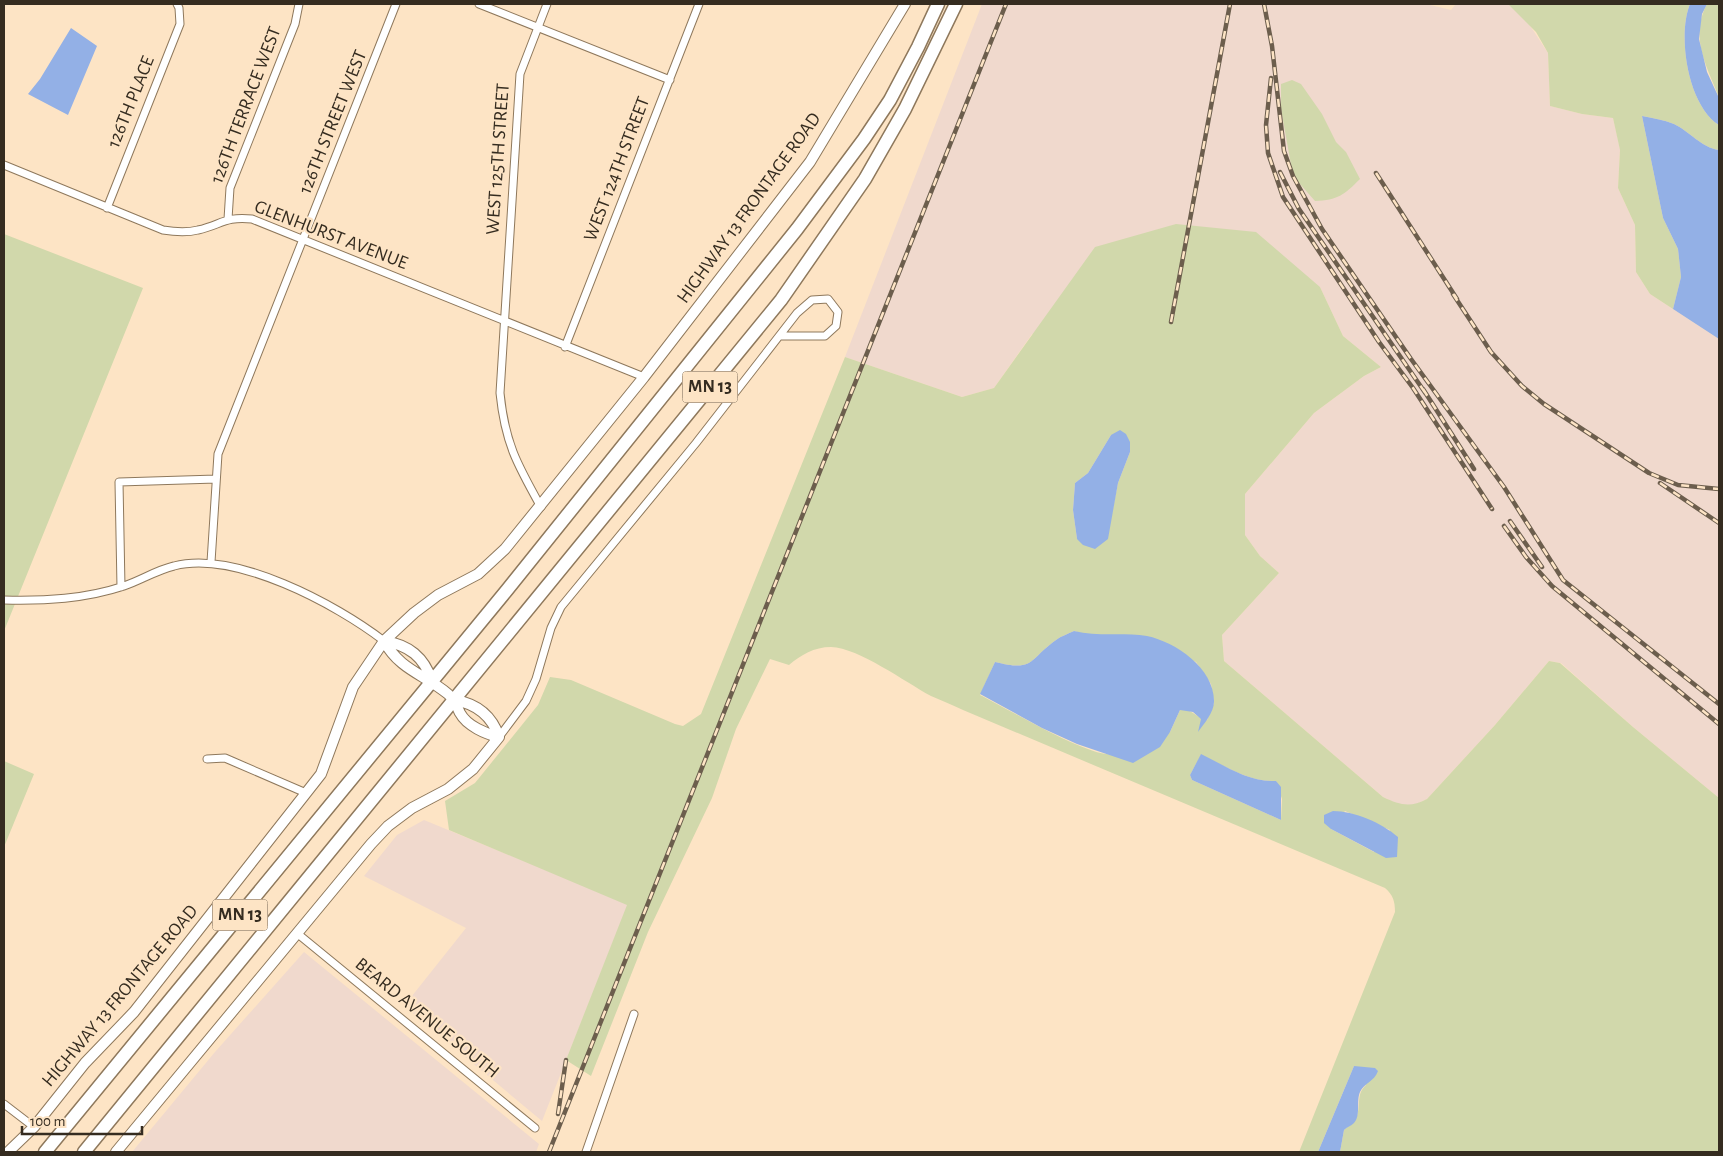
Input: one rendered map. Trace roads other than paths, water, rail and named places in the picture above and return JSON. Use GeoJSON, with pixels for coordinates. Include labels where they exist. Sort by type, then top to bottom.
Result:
{"type":"FeatureCollection","features":[{"type":"Feature","properties":{"kind":"highway","name":"MN 13"},"geometry":{"type":"LineString","coordinates":[[45,1152],[432,681],[797,229],[864,140],[890,100],[938,4]]}},
{"type":"Feature","properties":{"kind":"highway","name":"MN 13"},"geometry":{"type":"LineString","coordinates":[[84,1152],[781,300],[865,179],[905,108],[956,4]]}},
{"type":"Feature","properties":{"kind":"street","name":"126TH TERRACE WEST"},"geometry":{"type":"LineString","coordinates":[[228,219],[230,188],[295,24],[299,4]]}},
{"type":"Feature","properties":{"kind":"street","name":"126TH STREET WEST"},"geometry":{"type":"LineString","coordinates":[[211,562],[218,454],[396,4]]}},
{"type":"Feature","properties":{"kind":"street"},"geometry":{"type":"LineString","coordinates":[[479,4],[670,80]]}},
{"type":"Feature","properties":{"kind":"street","name":"WEST 125TH STREET"},"geometry":{"type":"LineString","coordinates":[[541,507],[515,460],[503,426],[500,393],[520,74],[547,4]]}},
{"type":"Feature","properties":{"kind":"street","name":"WEST 124TH STREET"},"geometry":{"type":"LineString","coordinates":[[565,347],[699,4]]}},
{"type":"Feature","properties":{"kind":"street","name":"HIGHWAY 13 FRONTAGE ROAD"},"geometry":{"type":"LineString","coordinates":[[8,1152],[34,1127],[85,1063],[134,1012],[321,774],[354,687],[384,641],[414,613],[432,600],[478,574],[505,549],[541,507],[644,377],[810,162],[905,4]]}},
{"type":"Feature","properties":{"kind":"street","name":"126TH PLACE"},"geometry":{"type":"LineString","coordinates":[[107,208],[180,24],[178,6]]}},
{"type":"Feature","properties":{"kind":"street","name":"GLENHURST AVENUE"},"geometry":{"type":"LineString","coordinates":[[4,165],[163,230],[180,233],[199,230],[228,219],[252,219],[565,347],[644,377]]}},
{"type":"Feature","properties":{"kind":"street"},"geometry":{"type":"LineString","coordinates":[[116,1152],[388,826],[412,808],[448,789],[473,769],[499,737],[526,701],[536,679],[551,628],[561,607],[696,443],[797,313],[812,300],[828,299],[838,312],[836,326],[825,336],[780,336]]}},
{"type":"Feature","properties":{"kind":"street"},"geometry":{"type":"LineString","coordinates":[[121,587],[119,482],[216,479]]}},
{"type":"Feature","properties":{"kind":"street"},"geometry":{"type":"LineString","coordinates":[[4,600],[54,600],[87,596],[121,587],[174,566],[211,562],[246,570],[324,602],[358,622],[384,641],[400,644],[426,664],[432,681]]}},
{"type":"Feature","properties":{"kind":"street"},"geometry":{"type":"LineString","coordinates":[[384,641],[392,656],[418,676],[432,681],[455,700],[461,715],[484,734],[499,737]]}},
{"type":"Feature","properties":{"kind":"street"},"geometry":{"type":"LineString","coordinates":[[455,700],[469,702],[494,722],[499,737]]}},
{"type":"Feature","properties":{"kind":"street"},"geometry":{"type":"LineString","coordinates":[[207,759],[225,758],[306,793]]}},
{"type":"Feature","properties":{"kind":"street","name":"BEARD AVENUE SOUTH"},"geometry":{"type":"LineString","coordinates":[[298,934],[535,1128]]}},
{"type":"Feature","properties":{"kind":"street"},"geometry":{"type":"LineString","coordinates":[[586,1152],[634,1014]]}},
{"type":"Feature","properties":{"kind":"street"},"geometry":{"type":"LineString","coordinates":[[4,1104],[34,1127]]}},
{"type":"Feature","properties":{"kind":"water"},"geometry":{"type":"Polygon","coordinates":[[[1690,4],[1707,4],[1702,14],[1699,39],[1707,72],[1719,98],[1719,125],[1708,116],[1700,103],[1688,69],[1685,34],[1686,18],[1690,4]]]}},
{"type":"Feature","properties":{"kind":"water"},"geometry":{"type":"Polygon","coordinates":[[[71,28],[97,46],[68,115],[28,94],[40,79],[71,28]]]}},
{"type":"Feature","properties":{"kind":"water"},"geometry":{"type":"Polygon","coordinates":[[[1642,116],[1674,124],[1701,143],[1719,150],[1719,339],[1673,309],[1681,277],[1678,249],[1663,218],[1642,116]]]}},
{"type":"Feature","properties":{"kind":"water"},"geometry":{"type":"Polygon","coordinates":[[[1120,430],[1126,434],[1130,442],[1130,452],[1118,483],[1108,539],[1095,549],[1083,545],[1077,539],[1073,510],[1075,483],[1088,473],[1111,435],[1120,430]]]}},
{"type":"Feature","properties":{"kind":"water"},"geometry":{"type":"Polygon","coordinates":[[[1074,631],[1092,634],[1147,636],[1170,644],[1181,651],[1201,668],[1213,690],[1214,706],[1206,722],[1198,732],[1201,719],[1193,712],[1180,710],[1170,732],[1160,747],[1133,763],[1077,744],[1042,728],[980,694],[995,662],[1017,666],[1024,665],[1058,639],[1074,631]]]}},
{"type":"Feature","properties":{"kind":"water"},"geometry":{"type":"Polygon","coordinates":[[[1201,754],[1247,776],[1266,781],[1276,781],[1281,787],[1281,820],[1192,780],[1190,775],[1201,754]]]}},
{"type":"Feature","properties":{"kind":"water"},"geometry":{"type":"Polygon","coordinates":[[[1333,811],[1359,816],[1376,823],[1398,837],[1397,857],[1386,858],[1331,829],[1324,823],[1324,815],[1333,811]]]}},
{"type":"Feature","properties":{"kind":"water"},"geometry":{"type":"Polygon","coordinates":[[[1354,1066],[1375,1068],[1378,1071],[1374,1078],[1360,1092],[1356,1120],[1344,1130],[1340,1152],[1318,1152],[1354,1066]]]}},
{"type":"Feature","properties":{"kind":"railway"},"geometry":{"type":"LineString","coordinates":[[549,1152],[1006,4]]}},
{"type":"Feature","properties":{"kind":"railway"},"geometry":{"type":"LineString","coordinates":[[1171,322],[1230,4]]}},
{"type":"Feature","properties":{"kind":"railway"},"geometry":{"type":"LineString","coordinates":[[1264,4],[1272,46],[1284,151],[1293,176],[1322,229],[1411,359],[1504,487],[1563,580],[1719,704]]}},
{"type":"Feature","properties":{"kind":"railway"},"geometry":{"type":"LineString","coordinates":[[1271,78],[1266,125],[1268,153],[1283,197],[1379,342],[1413,388],[1492,509]]}},
{"type":"Feature","properties":{"kind":"railway"},"geometry":{"type":"LineString","coordinates":[[1280,172],[1299,209],[1426,394]]}},
{"type":"Feature","properties":{"kind":"railway"},"geometry":{"type":"LineString","coordinates":[[1376,173],[1457,299]]}},
{"type":"Feature","properties":{"kind":"railway"},"geometry":{"type":"LineString","coordinates":[[1453,294],[1491,352],[1522,386],[1544,404],[1649,473],[1678,485],[1719,489]]}},
{"type":"Feature","properties":{"kind":"railway"},"geometry":{"type":"LineString","coordinates":[[1423,389],[1474,469]]}},
{"type":"Feature","properties":{"kind":"railway"},"geometry":{"type":"LineString","coordinates":[[1660,483],[1719,523]]}},
{"type":"Feature","properties":{"kind":"railway"},"geometry":{"type":"LineString","coordinates":[[1510,521],[1542,567]]}},
{"type":"Feature","properties":{"kind":"railway"},"geometry":{"type":"LineString","coordinates":[[1504,526],[1526,557],[1552,586],[1719,724]]}},
{"type":"Feature","properties":{"kind":"railway"},"geometry":{"type":"LineString","coordinates":[[558,1114],[566,1060]]}}]}
